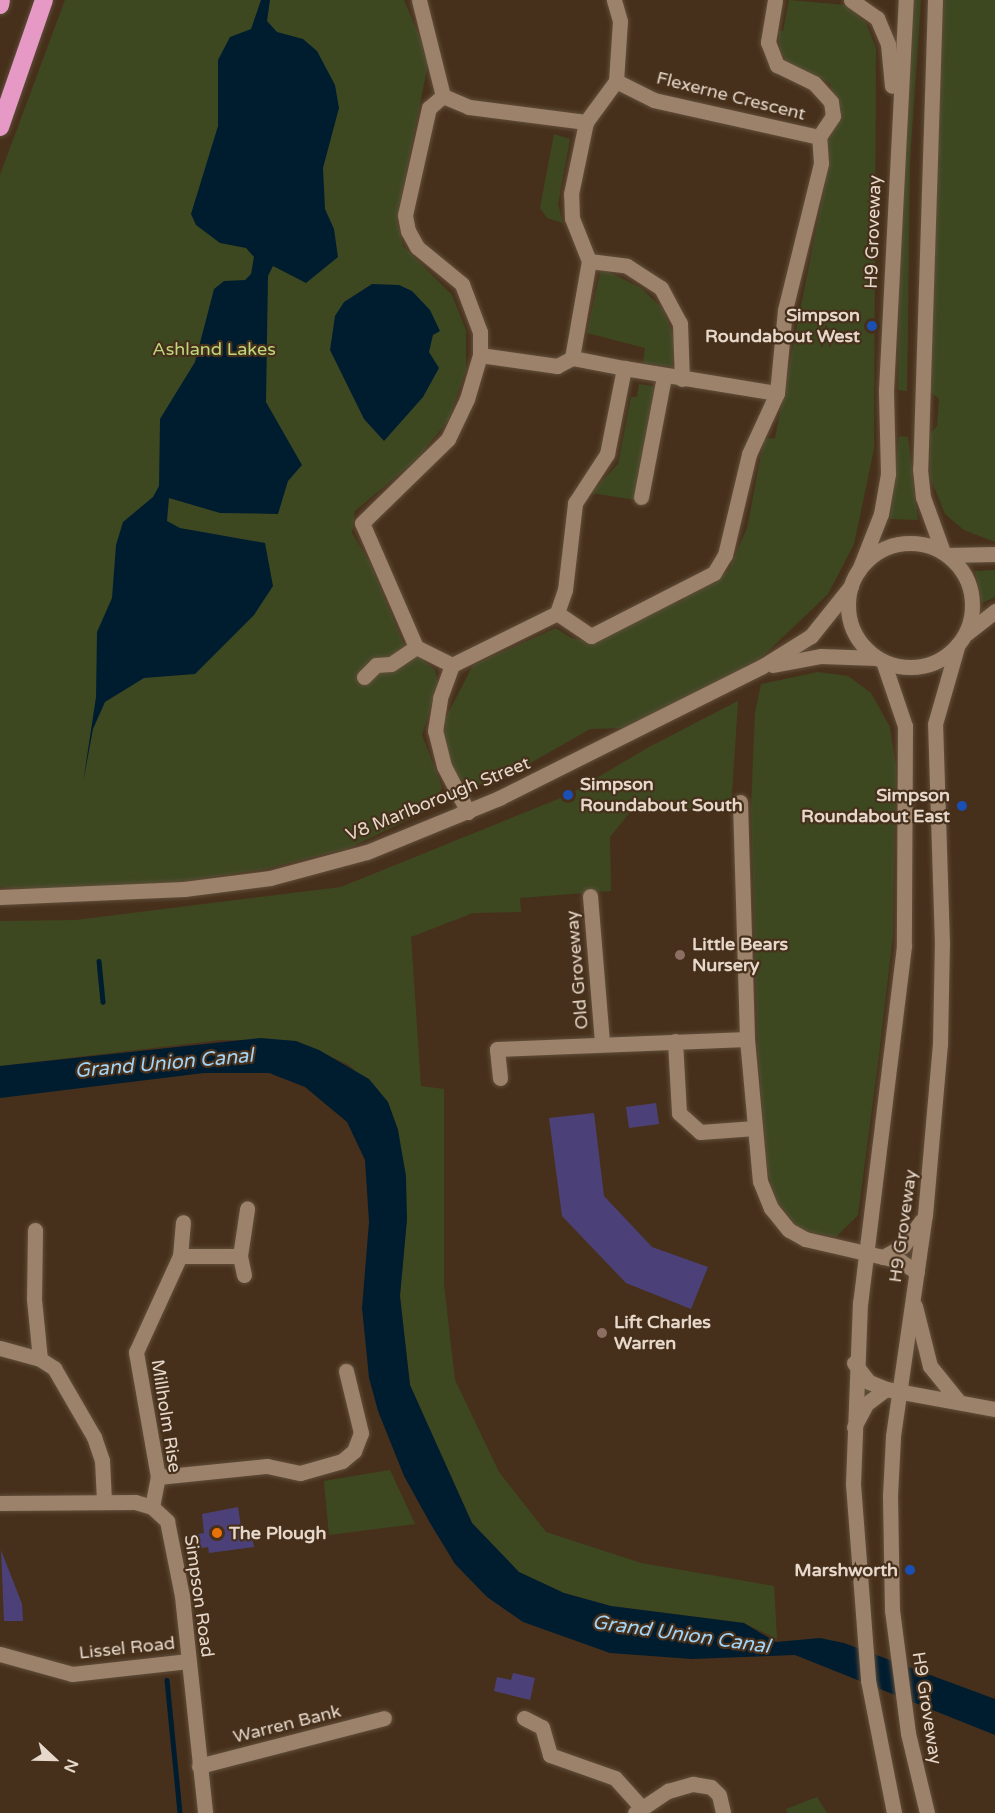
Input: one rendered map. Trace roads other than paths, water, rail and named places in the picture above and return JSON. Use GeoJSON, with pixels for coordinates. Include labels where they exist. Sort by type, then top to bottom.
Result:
{"type":"FeatureCollection","features":[{"type":"Feature","properties":{"kind":"highway"},"geometry":{"type":"LineString","coordinates":[[0,4],[2,0]]}},
{"type":"Feature","properties":{"kind":"highway"},"geometry":{"type":"LineString","coordinates":[[0,127],[44,0]]}},
{"type":"Feature","properties":{"kind":"street"},"geometry":{"type":"LineString","coordinates":[[419,0],[442,96]]}},
{"type":"Feature","properties":{"kind":"street"},"geometry":{"type":"LineString","coordinates":[[572,358],[590,261],[572,218],[571,194],[586,122],[616,81],[620,21],[614,0]]}},
{"type":"Feature","properties":{"kind":"street"},"geometry":{"type":"LineString","coordinates":[[775,0],[768,42],[777,65],[814,83],[831,102],[833,116],[819,137]]}},
{"type":"Feature","properties":{"kind":"street"},"geometry":{"type":"LineString","coordinates":[[851,0],[877,18],[888,44],[897,133]]}},
{"type":"Feature","properties":{"kind":"street","name":"H9 Groveway"},"geometry":{"type":"LineString","coordinates":[[859,570],[881,514],[888,474],[886,390],[897,133],[906,0]]}},
{"type":"Feature","properties":{"kind":"street"},"geometry":{"type":"LineString","coordinates":[[935,0],[922,387],[923,497],[945,554],[966,578],[971,593],[971,615],[961,640]]}},
{"type":"Feature","properties":{"kind":"street","name":"Flexerne Crescent"},"geometry":{"type":"LineString","coordinates":[[557,613],[591,636],[714,573],[725,555],[754,440],[777,393],[785,310],[821,163],[819,137],[654,100],[616,81]]}},
{"type":"Feature","properties":{"kind":"street"},"geometry":{"type":"LineString","coordinates":[[442,96],[469,107],[586,122]]}},
{"type":"Feature","properties":{"kind":"street"},"geometry":{"type":"LineString","coordinates":[[442,96],[429,108],[405,215],[417,247],[462,284],[480,332],[480,355],[467,399],[448,439],[362,523],[416,647],[452,665]]}},
{"type":"Feature","properties":{"kind":"street"},"geometry":{"type":"LineString","coordinates":[[590,261],[627,266],[661,288],[680,322],[684,344],[682,379]]}},
{"type":"Feature","properties":{"kind":"street"},"geometry":{"type":"LineString","coordinates":[[480,355],[557,366],[572,358],[664,376],[777,393]]}},
{"type":"Feature","properties":{"kind":"street"},"geometry":{"type":"LineString","coordinates":[[468,812],[444,766],[435,731],[452,665],[557,613],[565,590],[575,503],[607,454],[624,368]]}},
{"type":"Feature","properties":{"kind":"street"},"geometry":{"type":"LineString","coordinates":[[641,497],[664,376]]}},
{"type":"Feature","properties":{"kind":"street"},"geometry":{"type":"LineString","coordinates":[[995,554],[945,554],[929,546],[898,544],[883,549],[859,570],[851,586],[848,602],[855,634],[880,660],[924,666],[961,640],[995,611]]}},
{"type":"Feature","properties":{"kind":"street","name":"V8 Marlborough Street"},"geometry":{"type":"LineString","coordinates":[[0,897],[184,889],[270,878],[367,852],[468,812],[761,668],[811,636],[851,586]]}},
{"type":"Feature","properties":{"kind":"street","name":"H9 Groveway"},"geometry":{"type":"LineString","coordinates":[[927,1813],[920,1785],[892,1610],[890,1496],[893,1390],[905,1350],[925,1215],[942,974],[935,724],[961,640]]}},
{"type":"Feature","properties":{"kind":"street"},"geometry":{"type":"LineString","coordinates":[[364,677],[376,665],[391,664],[416,647]]}},
{"type":"Feature","properties":{"kind":"street","name":"V8 Marlborough Street"},"geometry":{"type":"LineString","coordinates":[[761,668],[821,656],[880,660]]}},
{"type":"Feature","properties":{"kind":"street","name":"H9 Groveway"},"geometry":{"type":"LineString","coordinates":[[880,660],[905,726],[904,946],[865,1252],[855,1358],[853,1430],[860,1600],[886,1783],[894,1813]]}},
{"type":"Feature","properties":{"kind":"street"},"geometry":{"type":"LineString","coordinates":[[740,802],[747,1039],[760,1181],[771,1208],[789,1230],[805,1239],[884,1257],[916,1276]]}},
{"type":"Feature","properties":{"kind":"street","name":"Old Groveway"},"geometry":{"type":"LineString","coordinates":[[590,896],[602,1042]]}},
{"type":"Feature","properties":{"kind":"street","name":"Old Groveway"},"geometry":{"type":"LineString","coordinates":[[500,1078],[497,1049],[602,1042],[747,1039]]}},
{"type":"Feature","properties":{"kind":"street"},"geometry":{"type":"LineString","coordinates":[[675,1041],[679,1113],[700,1132],[755,1128]]}},
{"type":"Feature","properties":{"kind":"street"},"geometry":{"type":"LineString","coordinates":[[244,1275],[240,1256],[247,1209]]}},
{"type":"Feature","properties":{"kind":"street"},"geometry":{"type":"LineString","coordinates":[[884,1257],[908,1241],[925,1215]]}},
{"type":"Feature","properties":{"kind":"street","name":"Millholm Rise"},"geometry":{"type":"LineString","coordinates":[[153,1507],[158,1477],[136,1352],[180,1256],[183,1222]]}},
{"type":"Feature","properties":{"kind":"street"},"geometry":{"type":"LineString","coordinates":[[35,1230],[34,1299],[40,1359]]}},
{"type":"Feature","properties":{"kind":"street"},"geometry":{"type":"LineString","coordinates":[[180,1256],[240,1256]]}},
{"type":"Feature","properties":{"kind":"street"},"geometry":{"type":"LineString","coordinates":[[913,1295],[922,1343],[936,1374],[959,1402]]}},
{"type":"Feature","properties":{"kind":"street"},"geometry":{"type":"LineString","coordinates":[[0,1348],[40,1359],[54,1368],[94,1437],[102,1460],[104,1501]]}},
{"type":"Feature","properties":{"kind":"street"},"geometry":{"type":"LineString","coordinates":[[855,1358],[869,1382],[893,1390],[995,1409]]}},
{"type":"Feature","properties":{"kind":"street"},"geometry":{"type":"LineString","coordinates":[[158,1477],[267,1466],[300,1473],[342,1461],[354,1451],[361,1433],[346,1371]]}},
{"type":"Feature","properties":{"kind":"street"},"geometry":{"type":"LineString","coordinates":[[853,1430],[866,1404],[893,1390]]}},
{"type":"Feature","properties":{"kind":"street"},"geometry":{"type":"LineString","coordinates":[[0,1503],[104,1501],[153,1507]]}},
{"type":"Feature","properties":{"kind":"street","name":"Simpson Road"},"geometry":{"type":"LineString","coordinates":[[153,1507],[167,1521],[174,1537],[205,1813]]}},
{"type":"Feature","properties":{"kind":"street","name":"Lissel Road"},"geometry":{"type":"LineString","coordinates":[[0,1654],[72,1674],[188,1661]]}},
{"type":"Feature","properties":{"kind":"street","name":"Warren Bank"},"geometry":{"type":"LineString","coordinates":[[199,1766],[384,1718]]}},
{"type":"Feature","properties":{"kind":"street"},"geometry":{"type":"LineString","coordinates":[[524,1718],[542,1727],[550,1755],[615,1778],[637,1810],[693,1785],[711,1787],[719,1795],[723,1813]]}},
{"type":"Feature","properties":{"kind":"water"},"geometry":{"type":"Polygon","coordinates":[[[261,0],[270,0],[267,21],[277,32],[303,39],[317,51],[335,85],[339,108],[323,168],[325,209],[334,229],[338,257],[306,283],[273,266],[268,276],[266,402],[302,465],[288,481],[278,514],[220,513],[169,498],[167,521],[180,528],[265,543],[273,586],[254,615],[195,674],[144,678],[105,702],[93,729],[83,783],[96,697],[97,632],[112,598],[116,545],[123,522],[153,497],[159,486],[160,419],[195,362],[214,289],[224,281],[245,280],[251,274],[254,257],[246,248],[220,243],[196,225],[191,214],[218,126],[218,60],[230,37],[251,29],[261,0]]]}},
{"type":"Feature","properties":{"kind":"water"},"geometry":{"type":"Polygon","coordinates":[[[372,284],[399,285],[412,291],[430,310],[440,331],[433,335],[429,352],[439,368],[423,397],[384,441],[364,419],[330,350],[335,316],[344,302],[372,284]]]}},
{"type":"Feature","properties":{"kind":"water","name":"Grand Union Canal"},"geometry":{"type":"Polygon","coordinates":[[[260,1038],[296,1041],[319,1050],[369,1079],[388,1102],[398,1130],[406,1176],[407,1219],[400,1296],[410,1385],[472,1523],[519,1572],[564,1593],[611,1606],[744,1623],[776,1642],[820,1638],[844,1643],[995,1699],[995,1735],[795,1655],[692,1659],[610,1653],[523,1622],[487,1597],[455,1564],[430,1523],[404,1476],[378,1411],[369,1378],[362,1308],[369,1222],[365,1160],[347,1122],[305,1087],[269,1073],[204,1073],[0,1098],[0,1066],[260,1038]]]}},
{"type":"Feature","properties":{"kind":"waterway"},"geometry":{"type":"LineString","coordinates":[[99,961],[103,1002]]}},
{"type":"Feature","properties":{"kind":"waterway"},"geometry":{"type":"LineString","coordinates":[[167,1680],[180,1813]]}},
{"type":"Feature","properties":{"kind":"place","name":"Simpson Roundabout West"},"geometry":{"type":"Point","coordinates":[872,326]}},
{"type":"Feature","properties":{"kind":"place","name":"Simpson Roundabout South"},"geometry":{"type":"Point","coordinates":[568,795]}},
{"type":"Feature","properties":{"kind":"place","name":"Simpson Roundabout East"},"geometry":{"type":"Point","coordinates":[962,806]}},
{"type":"Feature","properties":{"kind":"place","name":"Little Bears Nursery"},"geometry":{"type":"Point","coordinates":[680,955]}},
{"type":"Feature","properties":{"kind":"place","name":"Lift Charles Warren"},"geometry":{"type":"Point","coordinates":[602,1333]}},
{"type":"Feature","properties":{"kind":"place","name":"The Plough"},"geometry":{"type":"Point","coordinates":[217,1533]}},
{"type":"Feature","properties":{"kind":"place","name":"Marshworth"},"geometry":{"type":"Point","coordinates":[910,1570]}},
{"type":"Feature","properties":{"kind":"park label","name":"Ashland Lakes"},"geometry":{"type":"Point","coordinates":[214,349]}}]}
